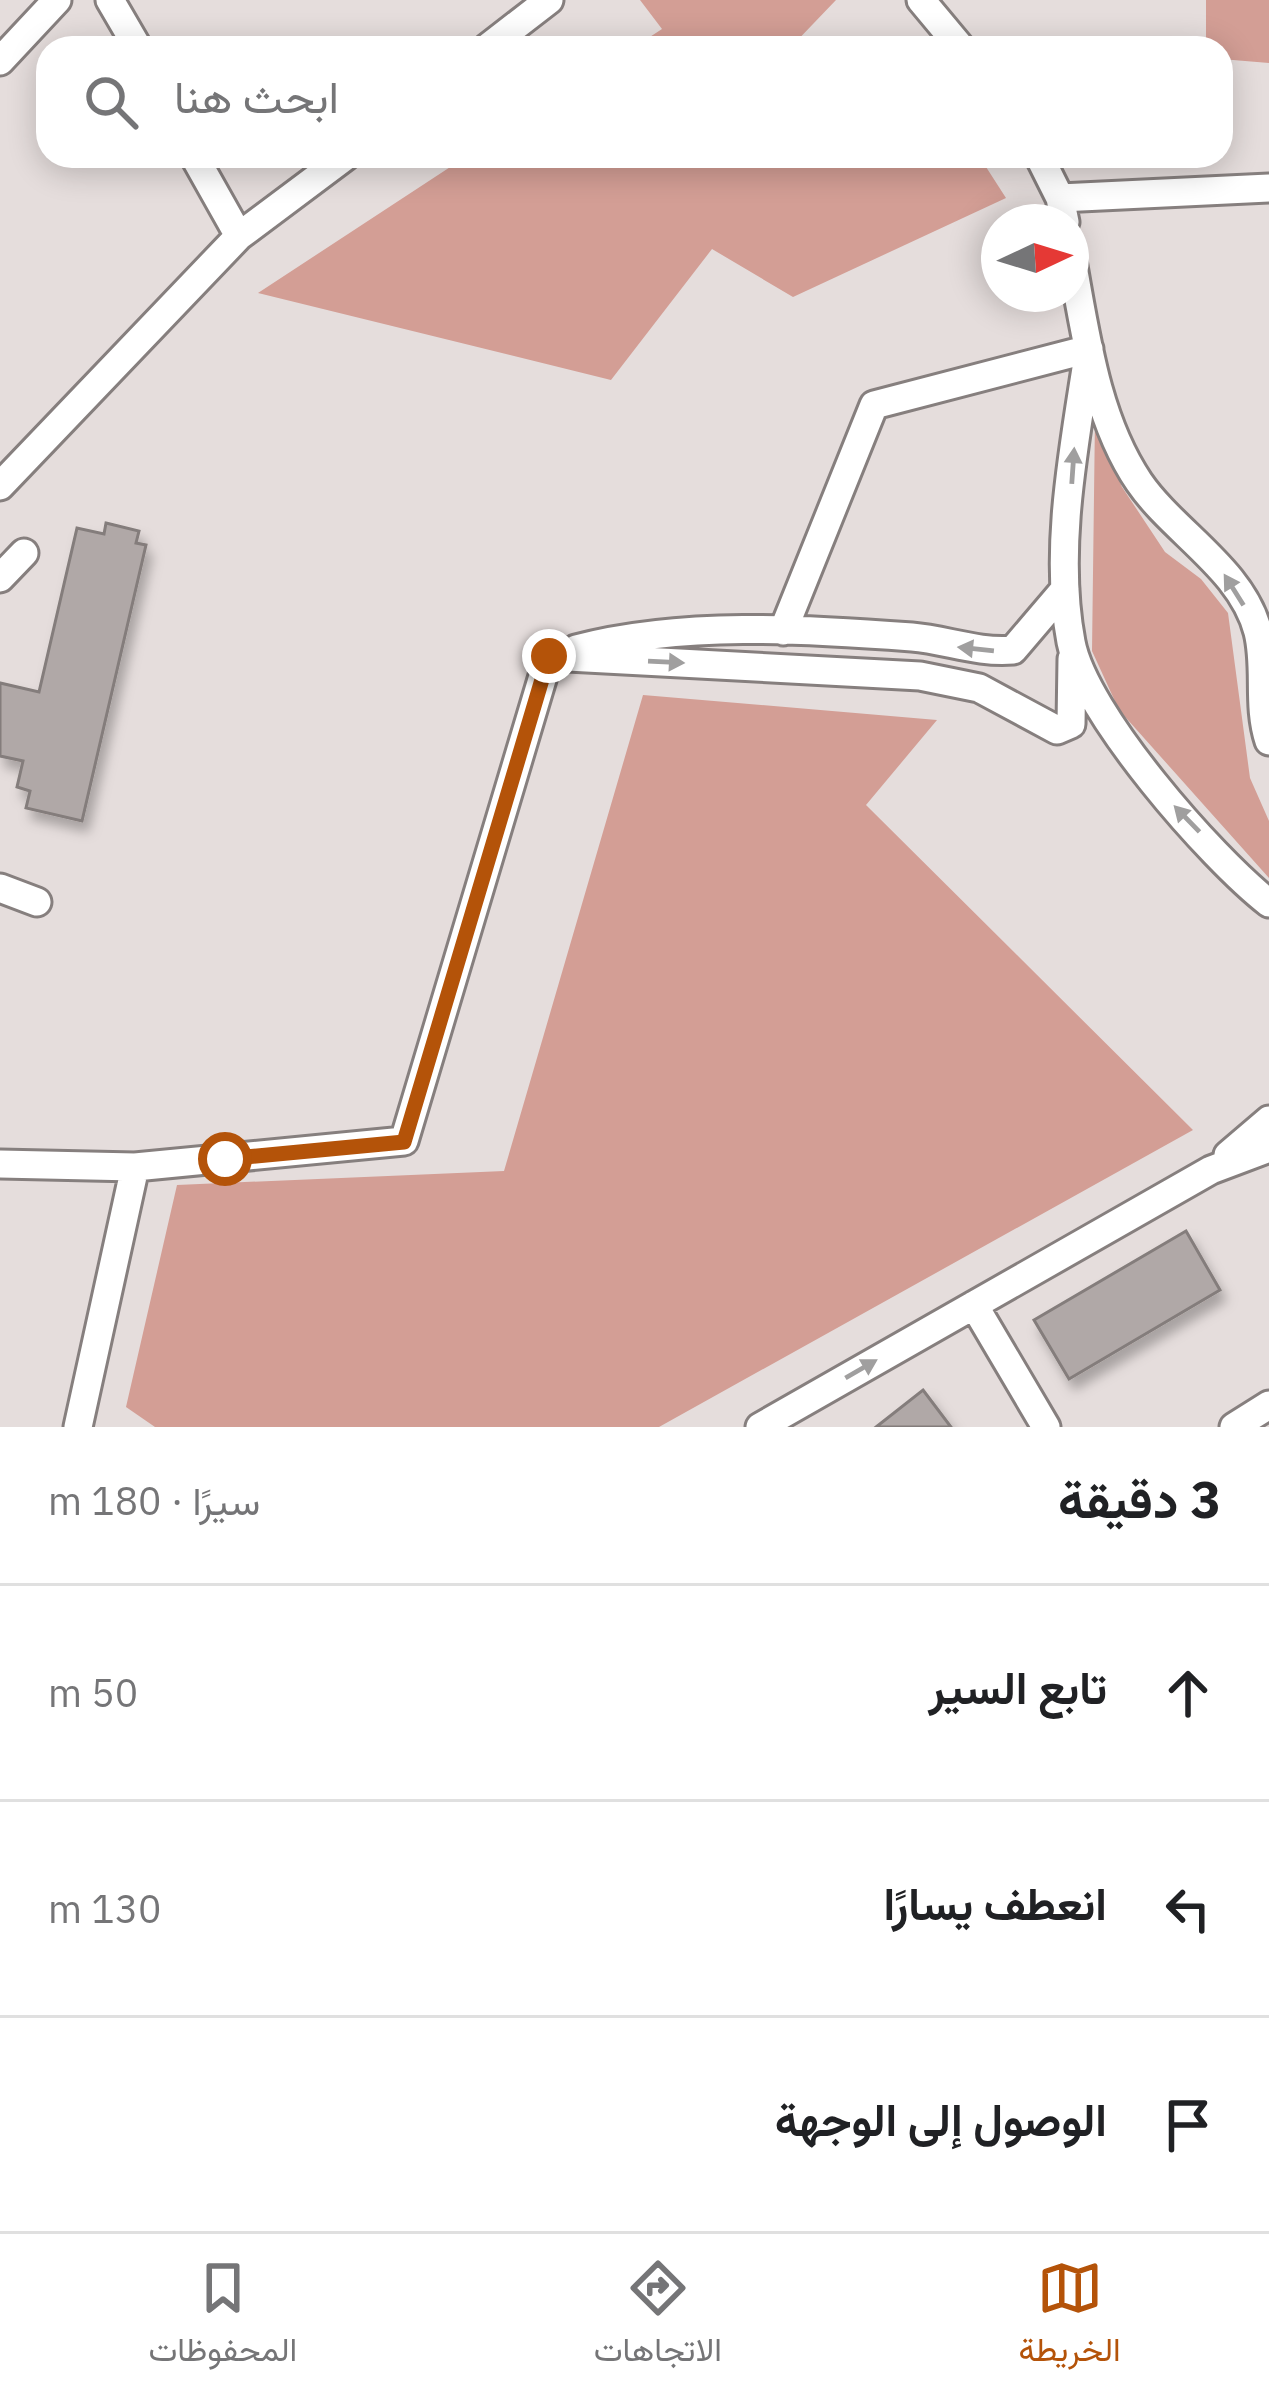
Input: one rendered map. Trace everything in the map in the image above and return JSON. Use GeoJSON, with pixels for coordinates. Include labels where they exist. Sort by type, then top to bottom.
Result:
{"type":"FeatureCollection","features":[{"type":"Feature","properties":{"kind":"street"},"geometry":{"type":"LineString","coordinates":[[0,61],[57,0]]}},
{"type":"Feature","properties":{"kind":"street"},"geometry":{"type":"LineString","coordinates":[[110,0],[131,36]]}},
{"type":"Feature","properties":{"kind":"street"},"geometry":{"type":"LineString","coordinates":[[502,36],[549,0]]}},
{"type":"Feature","properties":{"kind":"street"},"geometry":{"type":"LineString","coordinates":[[921,0],[951,36]]}},
{"type":"Feature","properties":{"kind":"street"},"geometry":{"type":"LineString","coordinates":[[201,168],[238,236]]}},
{"type":"Feature","properties":{"kind":"street"},"geometry":{"type":"LineString","coordinates":[[0,486],[238,236],[330,168]]}},
{"type":"Feature","properties":{"kind":"street"},"geometry":{"type":"LineString","coordinates":[[1044,168],[1059,204]]}},
{"type":"Feature","properties":{"kind":"street"},"geometry":{"type":"LineString","coordinates":[[1089,207],[1269,188]]}},
{"type":"Feature","properties":{"kind":"street"},"geometry":{"type":"LineString","coordinates":[[1082,312],[1108,420],[1139,482],[1228,579],[1258,631],[1261,717],[1269,741]]}},
{"type":"Feature","properties":{"kind":"street"},"geometry":{"type":"LineString","coordinates":[[549,656],[920,676],[979,688],[1057,730],[1071,724],[1065,589],[1075,443],[1089,349]]}},
{"type":"Feature","properties":{"kind":"street"},"geometry":{"type":"LineString","coordinates":[[783,632],[874,405],[1089,349]]}},
{"type":"Feature","properties":{"kind":"street"},"geometry":{"type":"LineString","coordinates":[[0,578],[24,554]]}},
{"type":"Feature","properties":{"kind":"street"},"geometry":{"type":"LineString","coordinates":[[549,656],[639,632],[917,638],[981,652],[1013,650],[1065,589]]}},
{"type":"Feature","properties":{"kind":"street"},"geometry":{"type":"LineString","coordinates":[[1071,647],[1129,751],[1269,903]]}},
{"type":"Feature","properties":{"kind":"street"},"geometry":{"type":"LineString","coordinates":[[0,1164],[135,1167],[404,1142],[549,656]]}},
{"type":"Feature","properties":{"kind":"street"},"geometry":{"type":"LineString","coordinates":[[0,888],[37,902]]}},
{"type":"Feature","properties":{"kind":"street"},"geometry":{"type":"LineString","coordinates":[[1211,1170],[1269,1120]]}},
{"type":"Feature","properties":{"kind":"street"},"geometry":{"type":"LineString","coordinates":[[760,1427],[791,1419],[974,1305],[1211,1170],[1269,1148]]}},
{"type":"Feature","properties":{"kind":"street"},"geometry":{"type":"LineString","coordinates":[[78,1427],[135,1167]]}},
{"type":"Feature","properties":{"kind":"street"},"geometry":{"type":"LineString","coordinates":[[974,1305],[1046,1427]]}},
{"type":"Feature","properties":{"kind":"street"},"geometry":{"type":"LineString","coordinates":[[1234,1427],[1269,1405]]}},
{"type":"Feature","properties":{"kind":"shaded area"},"geometry":{"type":"Polygon","coordinates":[[[640,0],[836,0],[802,36],[651,36],[662,29],[640,0]]]}},
{"type":"Feature","properties":{"kind":"shaded area"},"geometry":{"type":"Polygon","coordinates":[[[1206,0],[1269,0],[1269,63],[1233,60],[1233,36],[1206,36],[1206,0]]]}},
{"type":"Feature","properties":{"kind":"shaded area"},"geometry":{"type":"Polygon","coordinates":[[[449,168],[987,168],[1006,198],[981,204],[981,210],[793,297],[712,249],[611,380],[258,293],[449,168]]]}},
{"type":"Feature","properties":{"kind":"shaded area"},"geometry":{"type":"Polygon","coordinates":[[[1095,418],[1122,487],[1165,552],[1201,579],[1228,613],[1250,778],[1269,821],[1269,878],[1119,710],[1092,651],[1095,418]]]}},
{"type":"Feature","properties":{"kind":"shaded area"},"geometry":{"type":"Polygon","coordinates":[[[643,695],[937,720],[866,805],[1193,1130],[659,1427],[155,1427],[126,1407],[177,1185],[504,1171],[643,695]]]}},
{"type":"Feature","properties":{"kind":"building"},"geometry":{"type":"Polygon","coordinates":[[[106,523],[139,531],[136,543],[146,545],[82,821],[26,808],[30,791],[17,787],[23,761],[0,756],[0,683],[39,692],[77,528],[104,534],[106,523]]]}},
{"type":"Feature","properties":{"kind":"building"},"geometry":{"type":"Polygon","coordinates":[[[1186,1231],[1220,1290],[1069,1379],[1034,1320],[1186,1231]]]}},
{"type":"Feature","properties":{"kind":"building"},"geometry":{"type":"Polygon","coordinates":[[[923,1390],[951,1427],[876,1427],[923,1390]]]}},
{"type":"Feature","properties":{"kind":"route"},"geometry":{"type":"LineString","coordinates":[[225,1159],[404,1142],[549,656]]}}]}
